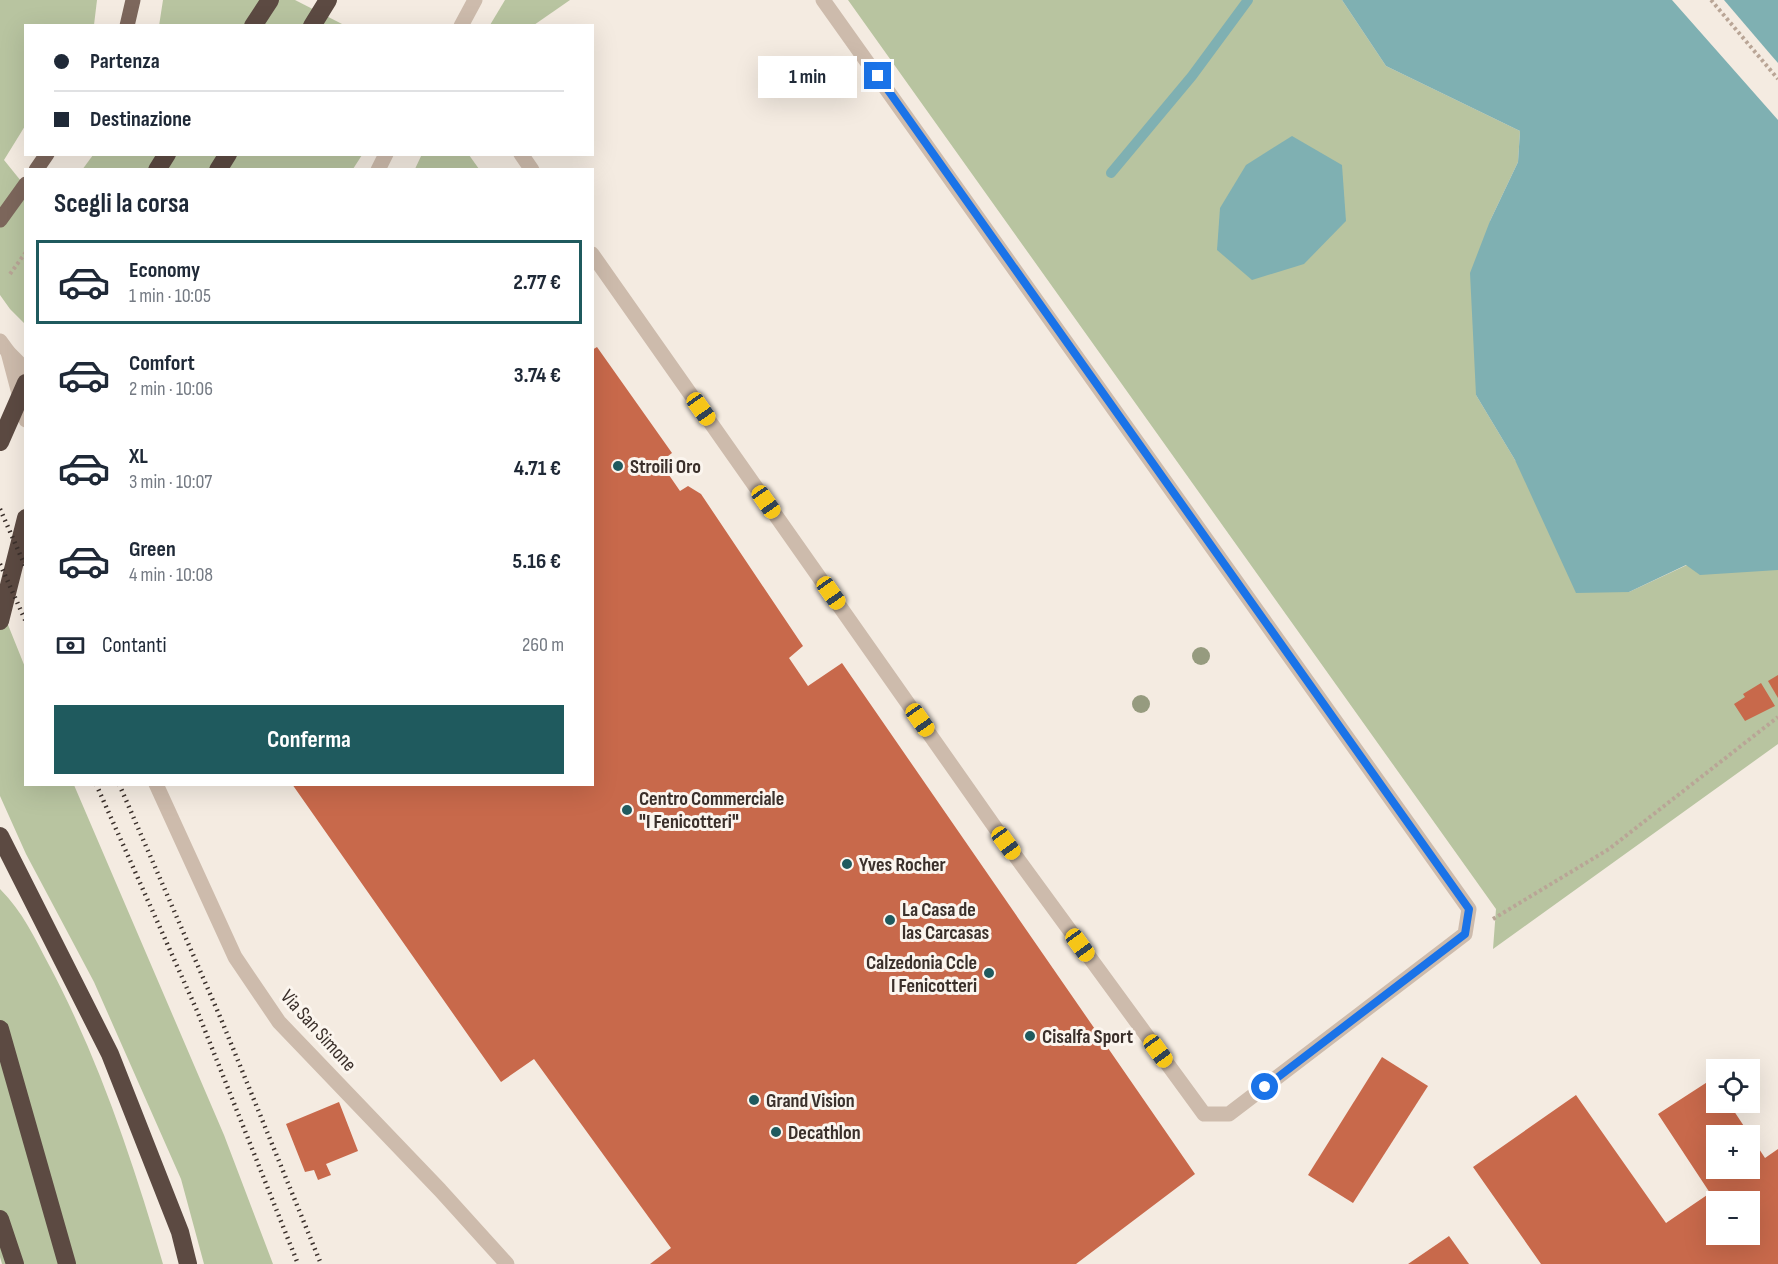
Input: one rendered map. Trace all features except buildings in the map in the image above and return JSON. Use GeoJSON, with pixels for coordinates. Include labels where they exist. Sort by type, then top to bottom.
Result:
{"type":"FeatureCollection","features":[{"type":"Feature","properties":{"kind":"highway"},"geometry":{"type":"LineString","coordinates":[[254,24],[270,0]]}},
{"type":"Feature","properties":{"kind":"highway"},"geometry":{"type":"LineString","coordinates":[[313,24],[328,0]]}},
{"type":"Feature","properties":{"kind":"highway"},"geometry":{"type":"LineString","coordinates":[[0,442],[24,388]]}},
{"type":"Feature","properties":{"kind":"highway"},"geometry":{"type":"LineString","coordinates":[[0,621],[24,526]]}},
{"type":"Feature","properties":{"kind":"highway"},"geometry":{"type":"LineString","coordinates":[[0,836],[110,1054],[180,1232],[188,1264]]}},
{"type":"Feature","properties":{"kind":"highway"},"geometry":{"type":"LineString","coordinates":[[0,1029],[68,1264]]}},
{"type":"Feature","properties":{"kind":"highway"},"geometry":{"type":"LineString","coordinates":[[0,1219],[15,1264]]}},
{"type":"Feature","properties":{"kind":"main road"},"geometry":{"type":"LineString","coordinates":[[127,24],[133,0]]}},
{"type":"Feature","properties":{"kind":"main road"},"geometry":{"type":"LineString","coordinates":[[1,219],[24,187]]}},
{"type":"Feature","properties":{"kind":"street"},"geometry":{"type":"LineString","coordinates":[[462,24],[475,0]]}},
{"type":"Feature","properties":{"kind":"street"},"geometry":{"type":"LineString","coordinates":[[594,257],[1006,843],[1204,1114],[1229,1114],[1465,934],[1469,909],[823,0]]}},
{"type":"Feature","properties":{"kind":"street"},"geometry":{"type":"LineString","coordinates":[[4,346],[24,367]]}},
{"type":"Feature","properties":{"kind":"street"},"geometry":{"type":"LineString","coordinates":[[4,346],[24,413]]}},
{"type":"Feature","properties":{"kind":"street","name":"Via San Simone"},"geometry":{"type":"LineString","coordinates":[[157,786],[235,957],[279,1022],[440,1190],[507,1264]]}},
{"type":"Feature","properties":{"kind":"path"},"geometry":{"type":"LineString","coordinates":[[1711,0],[1778,79]]}},
{"type":"Feature","properties":{"kind":"path"},"geometry":{"type":"LineString","coordinates":[[10,274],[24,255]]}},
{"type":"Feature","properties":{"kind":"path"},"geometry":{"type":"LineString","coordinates":[[1465,934],[1609,849],[1778,717]]}},
{"type":"Feature","properties":{"kind":"green space"},"geometry":{"type":"Polygon","coordinates":[[[0,0],[97,0],[94,24],[24,24],[24,128],[4,160],[24,185],[24,323],[0,295],[0,0]]]}},
{"type":"Feature","properties":{"kind":"green space"},"geometry":{"type":"Polygon","coordinates":[[[163,0],[295,0],[342,24],[159,24],[163,0]]]}},
{"type":"Feature","properties":{"kind":"green space"},"geometry":{"type":"Polygon","coordinates":[[[505,0],[570,0],[535,24],[491,24],[505,0]]]}},
{"type":"Feature","properties":{"kind":"green space"},"geometry":{"type":"Polygon","coordinates":[[[848,0],[1342,0],[1386,66],[1520,131],[1518,162],[1490,221],[1476,395],[1515,460],[1629,592],[1687,565],[1778,570],[1778,744],[1493,949],[1496,909],[848,0]]]}},
{"type":"Feature","properties":{"kind":"green space"},"geometry":{"type":"Polygon","coordinates":[[[92,156],[361,156],[354,168],[83,168],[92,156]]]}},
{"type":"Feature","properties":{"kind":"green space"},"geometry":{"type":"Polygon","coordinates":[[[421,156],[470,156],[478,168],[415,168],[421,156]]]}},
{"type":"Feature","properties":{"kind":"green space"},"geometry":{"type":"Polygon","coordinates":[[[0,605],[24,665],[24,786],[74,786],[224,1135],[273,1264],[204,1264],[181,1179],[94,982],[26,854],[0,796],[0,605]]]}},
{"type":"Feature","properties":{"kind":"green space"},"geometry":{"type":"Polygon","coordinates":[[[0,889],[22,916],[33,935],[84,1037],[127,1149],[163,1264],[2,1264],[0,1257],[0,889]]]}},
{"type":"Feature","properties":{"kind":"water"},"geometry":{"type":"Polygon","coordinates":[[[1342,0],[1672,0],[1778,120],[1778,570],[1700,575],[1686,565],[1629,592],[1576,593],[1515,460],[1476,395],[1470,273],[1490,221],[1518,162],[1520,131],[1386,66],[1342,0]]]}},
{"type":"Feature","properties":{"kind":"water"},"geometry":{"type":"Polygon","coordinates":[[[1724,0],[1778,0],[1778,63],[1771,55],[1724,0]]]}},
{"type":"Feature","properties":{"kind":"water"},"geometry":{"type":"Polygon","coordinates":[[[1292,136],[1342,165],[1346,221],[1304,264],[1252,280],[1217,250],[1220,208],[1246,165],[1292,136]]]}},
{"type":"Feature","properties":{"kind":"waterway"},"geometry":{"type":"LineString","coordinates":[[1111,173],[1192,76],[1248,0]]}},
{"type":"Feature","properties":{"kind":"railway"},"geometry":{"type":"LineString","coordinates":[[0,509],[24,563]]}},
{"type":"Feature","properties":{"kind":"railway"},"geometry":{"type":"LineString","coordinates":[[0,564],[24,618]]}},
{"type":"Feature","properties":{"kind":"railway"},"geometry":{"type":"LineString","coordinates":[[97,786],[198,1013],[298,1264]]}},
{"type":"Feature","properties":{"kind":"railway"},"geometry":{"type":"LineString","coordinates":[[120,786],[221,1019],[321,1264]]}},
{"type":"Feature","properties":{"kind":"place","name":"Stroili Oro"},"geometry":{"type":"Point","coordinates":[618,466]}},
{"type":"Feature","properties":{"kind":"place","name":"Centro Commerciale \"I Fenicotteri\""},"geometry":{"type":"Point","coordinates":[627,810]}},
{"type":"Feature","properties":{"kind":"place","name":"Yves Rocher"},"geometry":{"type":"Point","coordinates":[847,864]}},
{"type":"Feature","properties":{"kind":"place","name":"La Casa de las Carcasas"},"geometry":{"type":"Point","coordinates":[890,920]}},
{"type":"Feature","properties":{"kind":"place","name":"Calzedonia Ccle I Fenicotteri"},"geometry":{"type":"Point","coordinates":[989,973]}},
{"type":"Feature","properties":{"kind":"place","name":"Cisalfa Sport"},"geometry":{"type":"Point","coordinates":[1030,1036]}},
{"type":"Feature","properties":{"kind":"place","name":"Grand Vision"},"geometry":{"type":"Point","coordinates":[754,1100]}},
{"type":"Feature","properties":{"kind":"place","name":"Decathlon"},"geometry":{"type":"Point","coordinates":[776,1132]}},
{"type":"Feature","properties":{"kind":"route"},"geometry":{"type":"LineString","coordinates":[[878,76],[1469,909],[1465,934],[1265,1087]]}}]}
